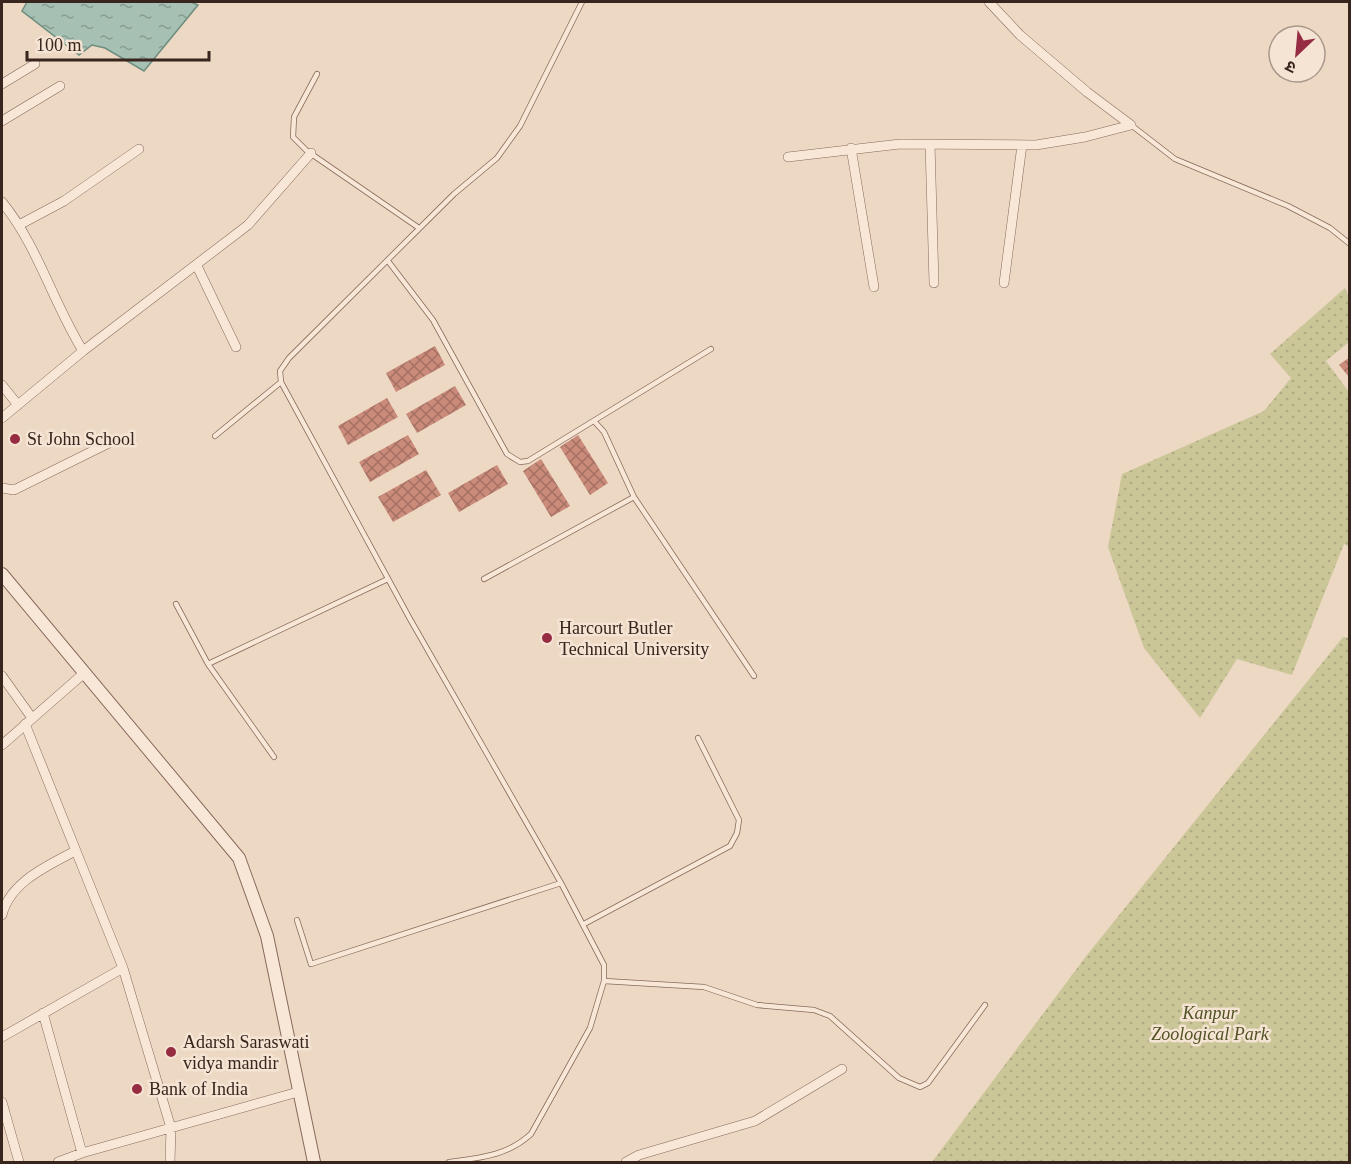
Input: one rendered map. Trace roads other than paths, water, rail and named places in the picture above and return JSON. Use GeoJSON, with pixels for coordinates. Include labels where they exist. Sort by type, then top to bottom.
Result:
{"type":"FeatureCollection","features":[{"type":"Feature","properties":{"kind":"street"},"geometry":{"type":"LineString","coordinates":[[989,2],[1020,35],[1131,125]]}},
{"type":"Feature","properties":{"kind":"street"},"geometry":{"type":"LineString","coordinates":[[2,84],[35,64]]}},
{"type":"Feature","properties":{"kind":"street"},"geometry":{"type":"LineString","coordinates":[[2,121],[60,86]]}},
{"type":"Feature","properties":{"kind":"street"},"geometry":{"type":"LineString","coordinates":[[788,157],[851,148],[930,144],[1022,144],[1085,137],[1131,125]]}},
{"type":"Feature","properties":{"kind":"street"},"geometry":{"type":"LineString","coordinates":[[930,144],[934,283]]}},
{"type":"Feature","properties":{"kind":"street"},"geometry":{"type":"LineString","coordinates":[[1004,282],[1022,144]]}},
{"type":"Feature","properties":{"kind":"street"},"geometry":{"type":"LineString","coordinates":[[851,148],[874,287]]}},
{"type":"Feature","properties":{"kind":"street"},"geometry":{"type":"LineString","coordinates":[[19,225],[64,201],[139,149]]}},
{"type":"Feature","properties":{"kind":"street"},"geometry":{"type":"LineString","coordinates":[[2,418],[83,351],[248,225],[310,153]]}},
{"type":"Feature","properties":{"kind":"street"},"geometry":{"type":"LineString","coordinates":[[3,208],[19,225],[65,321],[83,351]]}},
{"type":"Feature","properties":{"kind":"street"},"geometry":{"type":"LineString","coordinates":[[197,266],[236,347]]}},
{"type":"Feature","properties":{"kind":"street"},"geometry":{"type":"LineString","coordinates":[[2,385],[18,405]]}},
{"type":"Feature","properties":{"kind":"street"},"geometry":{"type":"LineString","coordinates":[[2,488],[14,490],[117,439]]}},
{"type":"Feature","properties":{"kind":"street"},"geometry":{"type":"LineString","coordinates":[[2,574],[83,674],[239,858],[267,936],[314,1162]]}},
{"type":"Feature","properties":{"kind":"street"},"geometry":{"type":"LineString","coordinates":[[2,745],[83,674]]}},
{"type":"Feature","properties":{"kind":"street"},"geometry":{"type":"LineString","coordinates":[[2,676],[29,721],[75,851],[123,968],[171,1128],[170,1162]]}},
{"type":"Feature","properties":{"kind":"street"},"geometry":{"type":"LineString","coordinates":[[2,915],[5,902],[35,872],[75,851]]}},
{"type":"Feature","properties":{"kind":"street"},"geometry":{"type":"LineString","coordinates":[[2,1037],[123,968]]}},
{"type":"Feature","properties":{"kind":"street"},"geometry":{"type":"LineString","coordinates":[[43,1013],[82,1153]]}},
{"type":"Feature","properties":{"kind":"street"},"geometry":{"type":"LineString","coordinates":[[626,1162],[639,1155],[755,1121],[842,1069]]}},
{"type":"Feature","properties":{"kind":"street"},"geometry":{"type":"LineString","coordinates":[[58,1162],[82,1153],[298,1092]]}},
{"type":"Feature","properties":{"kind":"street"},"geometry":{"type":"LineString","coordinates":[[2,1102],[19,1162]]}},
{"type":"Feature","properties":{"kind":"lane"},"geometry":{"type":"LineString","coordinates":[[448,1162],[497,1155],[518,1146],[531,1134],[590,1028],[604,981],[604,965],[584,924],[388,579],[281,382],[280,371],[289,358],[419,228],[503,150],[520,126],[582,2]]}},
{"type":"Feature","properties":{"kind":"lane"},"geometry":{"type":"LineString","coordinates":[[317,74],[294,117],[293,137],[310,153],[419,228]]}},
{"type":"Feature","properties":{"kind":"lane"},"geometry":{"type":"LineString","coordinates":[[1131,125],[1175,159],[1287,206],[1329,228],[1350,244]]}},
{"type":"Feature","properties":{"kind":"lane"},"geometry":{"type":"LineString","coordinates":[[388,261],[433,320],[511,458],[520,462],[528,461],[711,349]]}},
{"type":"Feature","properties":{"kind":"lane"},"geometry":{"type":"LineString","coordinates":[[215,435],[281,382]]}},
{"type":"Feature","properties":{"kind":"lane"},"geometry":{"type":"LineString","coordinates":[[594,421],[604,432],[634,497],[754,676]]}},
{"type":"Feature","properties":{"kind":"lane"},"geometry":{"type":"LineString","coordinates":[[484,579],[634,497]]}},
{"type":"Feature","properties":{"kind":"lane"},"geometry":{"type":"LineString","coordinates":[[208,664],[388,579]]}},
{"type":"Feature","properties":{"kind":"lane"},"geometry":{"type":"LineString","coordinates":[[176,604],[208,664],[274,757]]}},
{"type":"Feature","properties":{"kind":"lane"},"geometry":{"type":"LineString","coordinates":[[584,924],[730,846],[737,833],[739,819],[698,738]]}},
{"type":"Feature","properties":{"kind":"lane"},"geometry":{"type":"LineString","coordinates":[[297,920],[311,964],[561,883]]}},
{"type":"Feature","properties":{"kind":"lane"},"geometry":{"type":"LineString","coordinates":[[604,981],[704,987],[757,1005],[814,1010],[830,1016],[898,1078],[920,1087],[928,1083],[985,1005]]}},
{"type":"Feature","properties":{"kind":"water"},"geometry":{"type":"Polygon","coordinates":[[[27,2],[191,2],[198,5],[144,71],[105,48],[92,45],[79,55],[22,11],[27,2]]]}},
{"type":"Feature","properties":{"kind":"place","name":"St John School"},"geometry":{"type":"Point","coordinates":[15,439]}},
{"type":"Feature","properties":{"kind":"place","name":"Harcourt Butler Technical University"},"geometry":{"type":"Point","coordinates":[547,638]}},
{"type":"Feature","properties":{"kind":"place","name":"Adarsh Saraswati vidya mandir"},"geometry":{"type":"Point","coordinates":[171,1052]}},
{"type":"Feature","properties":{"kind":"place","name":"Bank of India"},"geometry":{"type":"Point","coordinates":[137,1089]}},
{"type":"Feature","properties":{"kind":"park label","name":"Kanpur Zoological Park"},"geometry":{"type":"Point","coordinates":[1210,1023]}}]}
